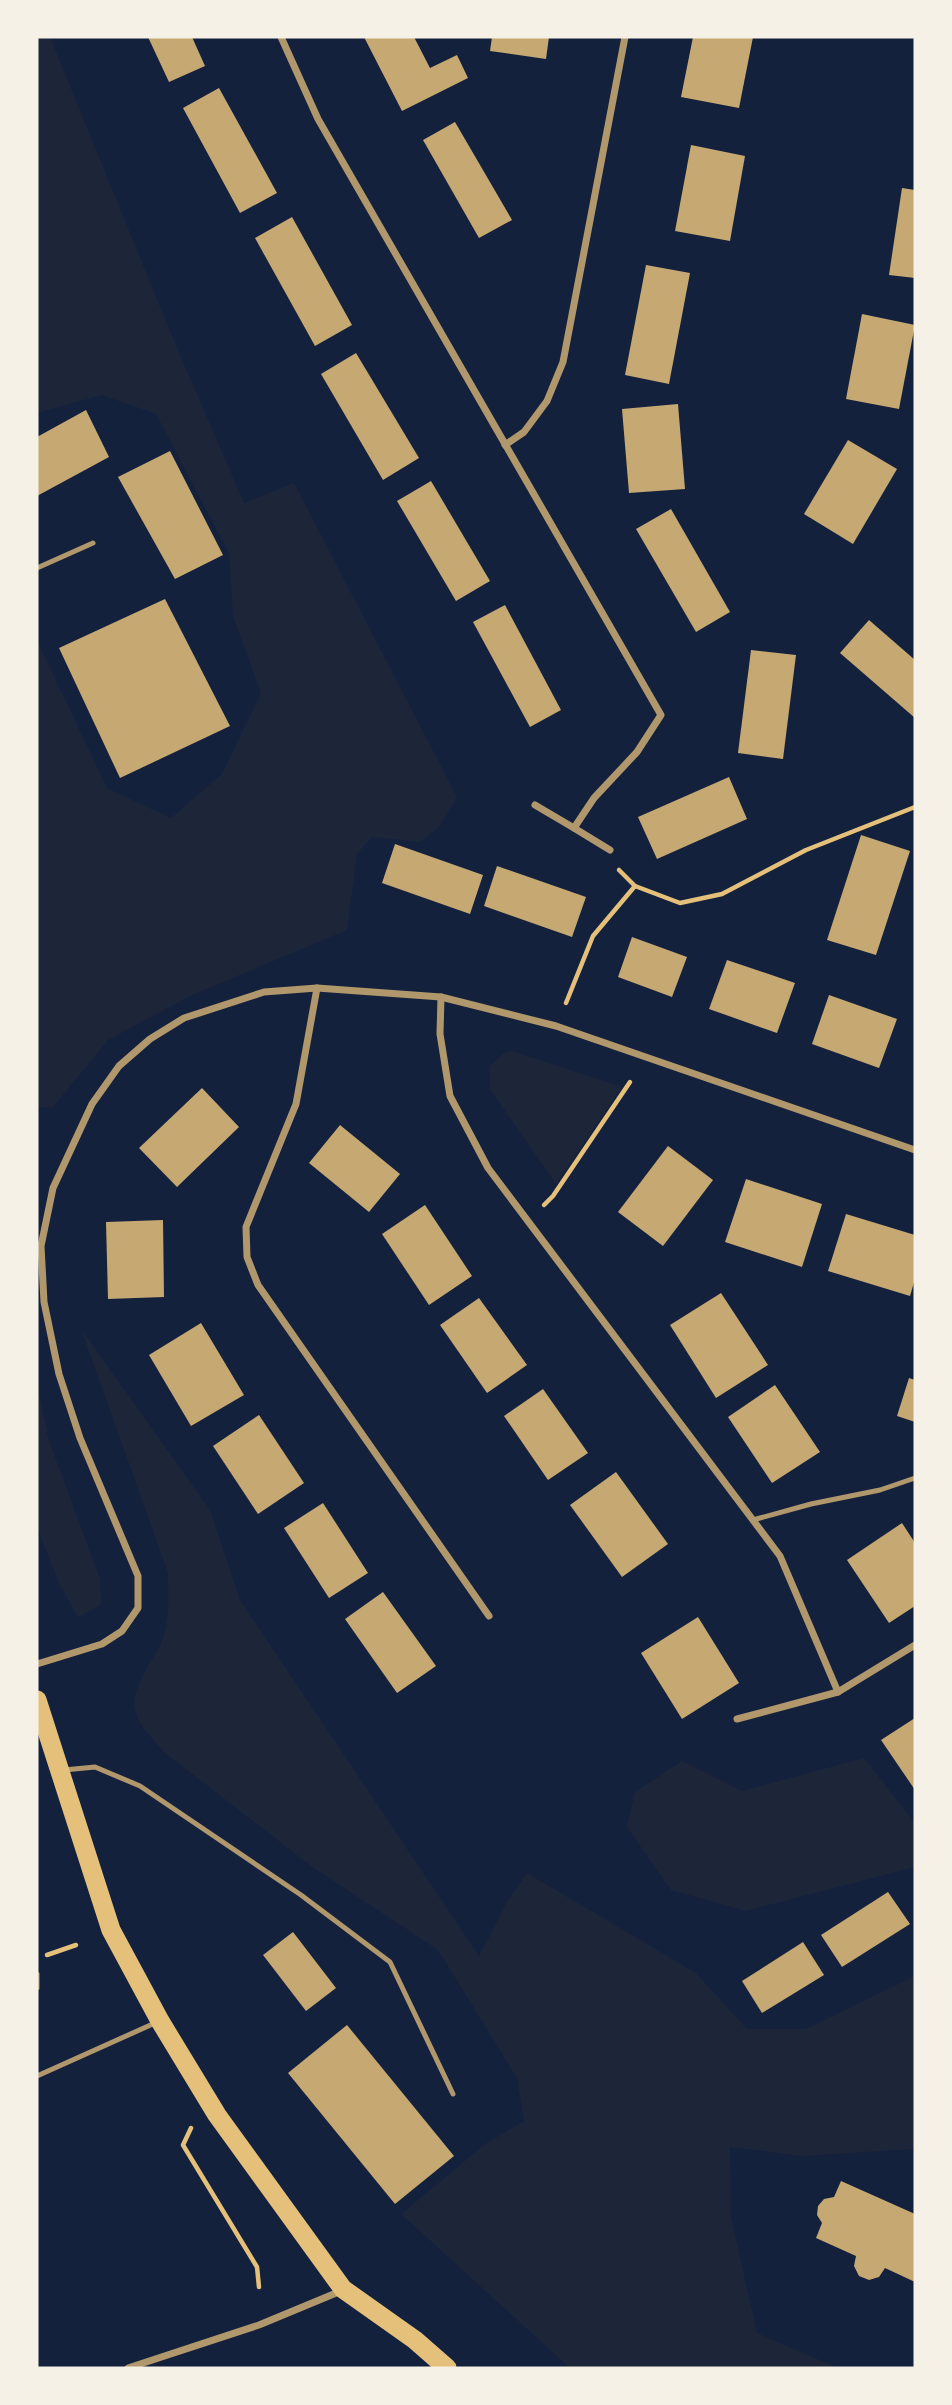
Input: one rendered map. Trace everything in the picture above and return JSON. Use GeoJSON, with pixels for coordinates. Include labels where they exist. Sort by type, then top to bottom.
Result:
{"type":"FeatureCollection","features":[{"type":"Feature","properties":{"kind":"highway"},"geometry":{"type":"LineString","coordinates":[[37,1700],[111,1930],[160,2021],[217,2115],[344,2290],[415,2340],[447,2368]]}},
{"type":"Feature","properties":{"kind":"street"},"geometry":{"type":"LineString","coordinates":[[281,37],[318,119],[661,715],[637,752],[594,798],[574,828]]}},
{"type":"Feature","properties":{"kind":"street"},"geometry":{"type":"LineString","coordinates":[[505,445],[524,432],[547,401],[563,362],[625,37]]}},
{"type":"Feature","properties":{"kind":"street"},"geometry":{"type":"LineString","coordinates":[[535,805],[610,850]]}},
{"type":"Feature","properties":{"kind":"street"},"geometry":{"type":"LineString","coordinates":[[317,988],[296,1104],[246,1227],[247,1257],[258,1285],[489,1616]]}},
{"type":"Feature","properties":{"kind":"street"},"geometry":{"type":"LineString","coordinates":[[37,1664],[102,1644],[122,1631],[138,1608],[138,1576],[80,1438],[59,1374],[46,1314],[41,1246],[53,1188],[92,1104],[119,1066],[150,1039],[184,1018],[264,992],[317,988],[441,997],[556,1026],[915,1150]]}},
{"type":"Feature","properties":{"kind":"street"},"geometry":{"type":"LineString","coordinates":[[441,997],[440,1034],[450,1096],[488,1168],[780,1556],[838,1692]]}},
{"type":"Feature","properties":{"kind":"street"},"geometry":{"type":"LineString","coordinates":[[737,1719],[838,1692],[915,1645]]}},
{"type":"Feature","properties":{"kind":"street"},"geometry":{"type":"LineString","coordinates":[[128,2368],[259,2325],[344,2290]]}},
{"type":"Feature","properties":{"kind":"lane"},"geometry":{"type":"LineString","coordinates":[[37,568],[93,543]]}},
{"type":"Feature","properties":{"kind":"lane"},"geometry":{"type":"LineString","coordinates":[[753,1520],[811,1504],[880,1490],[915,1478]]}},
{"type":"Feature","properties":{"kind":"lane"},"geometry":{"type":"LineString","coordinates":[[60,1771],[95,1767],[139,1786],[301,1895],[390,1962],[453,2094]]}},
{"type":"Feature","properties":{"kind":"lane"},"geometry":{"type":"LineString","coordinates":[[37,1974],[37,1988]]}},
{"type":"Feature","properties":{"kind":"lane"},"geometry":{"type":"LineString","coordinates":[[37,2076],[160,2021]]}},
{"type":"Feature","properties":{"kind":"path"},"geometry":{"type":"LineString","coordinates":[[566,1003],[593,936],[635,886],[680,903],[722,894],[806,850],[915,807]]}},
{"type":"Feature","properties":{"kind":"path"},"geometry":{"type":"LineString","coordinates":[[527,1221],[553,1196],[630,1082]]}},
{"type":"Feature","properties":{"kind":"path"},"geometry":{"type":"LineString","coordinates":[[46,1955],[76,1945]]}},
{"type":"Feature","properties":{"kind":"path"},"geometry":{"type":"LineString","coordinates":[[183,2145],[257,2267],[259,2287]]}},
{"type":"Feature","properties":{"kind":"shaded area"},"geometry":{"type":"Polygon","coordinates":[[[37,37],[50,37],[177,348],[244,503],[294,483],[457,797],[439,827],[420,842],[372,837],[357,854],[347,930],[190,996],[108,1040],[53,1107],[37,1108],[37,640],[107,788],[171,818],[222,774],[261,693],[233,616],[229,553],[156,414],[102,395],[37,413],[37,37]]]}},
{"type":"Feature","properties":{"kind":"shaded area"},"geometry":{"type":"Polygon","coordinates":[[[512,1051],[622,1087],[556,1184],[490,1089],[490,1066],[505,1052],[512,1051]]]}},
{"type":"Feature","properties":{"kind":"shaded area"},"geometry":{"type":"Polygon","coordinates":[[[81,1329],[210,1510],[240,1600],[479,1956],[507,1902],[527,1873],[696,1973],[747,2029],[806,2029],[915,1976],[915,2149],[801,2156],[730,2147],[731,2217],[757,2333],[838,2368],[570,2368],[401,2214],[485,2144],[524,2121],[517,2078],[438,1950],[311,1866],[164,1752],[138,1720],[135,1710],[137,1690],[160,1645],[167,1622],[168,1573],[81,1329]]]}},
{"type":"Feature","properties":{"kind":"shaded area"},"geometry":{"type":"Polygon","coordinates":[[[37,1381],[48,1438],[100,1579],[101,1605],[78,1617],[58,1581],[37,1527],[37,1381]]]}},
{"type":"Feature","properties":{"kind":"shaded area"},"geometry":{"type":"Polygon","coordinates":[[[864,1758],[915,1823],[915,1867],[746,1911],[671,1890],[627,1827],[635,1792],[682,1761],[742,1791],[864,1758]]]}},
{"type":"Feature","properties":{"kind":"building"},"geometry":{"type":"Polygon","coordinates":[[[148,37],[192,37],[205,66],[169,82],[148,37]]]}},
{"type":"Feature","properties":{"kind":"building"},"geometry":{"type":"Polygon","coordinates":[[[364,37],[414,37],[430,68],[457,55],[468,78],[402,111],[364,37]]]}},
{"type":"Feature","properties":{"kind":"building"},"geometry":{"type":"Polygon","coordinates":[[[492,37],[549,37],[546,59],[490,51],[492,37]]]}},
{"type":"Feature","properties":{"kind":"building"},"geometry":{"type":"Polygon","coordinates":[[[693,37],[753,37],[739,108],[681,97],[693,37]]]}},
{"type":"Feature","properties":{"kind":"building"},"geometry":{"type":"Polygon","coordinates":[[[219,88],[277,193],[240,213],[183,108],[219,88]]]}},
{"type":"Feature","properties":{"kind":"building"},"geometry":{"type":"Polygon","coordinates":[[[455,122],[512,220],[479,238],[423,140],[455,122]]]}},
{"type":"Feature","properties":{"kind":"building"},"geometry":{"type":"Polygon","coordinates":[[[691,145],[745,156],[730,241],[675,231],[691,145]]]}},
{"type":"Feature","properties":{"kind":"building"},"geometry":{"type":"Polygon","coordinates":[[[902,188],[915,190],[915,278],[889,275],[902,188]]]}},
{"type":"Feature","properties":{"kind":"building"},"geometry":{"type":"Polygon","coordinates":[[[292,217],[352,325],[315,346],[255,238],[292,217]]]}},
{"type":"Feature","properties":{"kind":"building"},"geometry":{"type":"Polygon","coordinates":[[[646,265],[690,273],[669,384],[625,375],[646,265]]]}},
{"type":"Feature","properties":{"kind":"building"},"geometry":{"type":"Polygon","coordinates":[[[862,314],[915,325],[899,409],[846,399],[862,314]]]}},
{"type":"Feature","properties":{"kind":"building"},"geometry":{"type":"Polygon","coordinates":[[[356,353],[419,458],[383,480],[321,374],[356,353]]]}},
{"type":"Feature","properties":{"kind":"building"},"geometry":{"type":"Polygon","coordinates":[[[678,404],[685,489],[629,493],[622,409],[678,404]]]}},
{"type":"Feature","properties":{"kind":"building"},"geometry":{"type":"Polygon","coordinates":[[[86,410],[109,457],[37,496],[37,437],[86,410]]]}},
{"type":"Feature","properties":{"kind":"building"},"geometry":{"type":"Polygon","coordinates":[[[848,440],[897,469],[853,544],[804,514],[848,440]]]}},
{"type":"Feature","properties":{"kind":"building"},"geometry":{"type":"Polygon","coordinates":[[[170,451],[223,555],[175,579],[118,477],[170,451]]]}},
{"type":"Feature","properties":{"kind":"building"},"geometry":{"type":"Polygon","coordinates":[[[431,481],[490,581],[456,601],[397,501],[431,481]]]}},
{"type":"Feature","properties":{"kind":"building"},"geometry":{"type":"Polygon","coordinates":[[[671,509],[730,612],[696,632],[636,529],[671,509]]]}},
{"type":"Feature","properties":{"kind":"building"},"geometry":{"type":"Polygon","coordinates":[[[165,599],[230,726],[120,778],[59,648],[165,599]]]}},
{"type":"Feature","properties":{"kind":"building"},"geometry":{"type":"Polygon","coordinates":[[[505,605],[561,710],[530,727],[473,622],[505,605]]]}},
{"type":"Feature","properties":{"kind":"building"},"geometry":{"type":"Polygon","coordinates":[[[869,620],[915,660],[915,718],[840,653],[869,620]]]}},
{"type":"Feature","properties":{"kind":"building"},"geometry":{"type":"Polygon","coordinates":[[[751,650],[796,655],[783,759],[738,753],[751,650]]]}},
{"type":"Feature","properties":{"kind":"building"},"geometry":{"type":"Polygon","coordinates":[[[729,777],[747,819],[657,859],[638,817],[729,777]]]}},
{"type":"Feature","properties":{"kind":"building"},"geometry":{"type":"Polygon","coordinates":[[[861,835],[910,851],[876,955],[827,940],[861,835]]]}},
{"type":"Feature","properties":{"kind":"building"},"geometry":{"type":"Polygon","coordinates":[[[395,844],[483,875],[470,914],[382,883],[395,844]]]}},
{"type":"Feature","properties":{"kind":"building"},"geometry":{"type":"Polygon","coordinates":[[[497,866],[586,897],[572,937],[484,906],[497,866]]]}},
{"type":"Feature","properties":{"kind":"building"},"geometry":{"type":"Polygon","coordinates":[[[632,937],[687,957],[672,997],[618,977],[632,937]]]}},
{"type":"Feature","properties":{"kind":"building"},"geometry":{"type":"Polygon","coordinates":[[[727,960],[795,983],[777,1033],[709,1009],[727,960]]]}},
{"type":"Feature","properties":{"kind":"building"},"geometry":{"type":"Polygon","coordinates":[[[829,995],[897,1019],[879,1068],[812,1044],[829,995]]]}},
{"type":"Feature","properties":{"kind":"building"},"geometry":{"type":"Polygon","coordinates":[[[202,1088],[239,1127],[177,1187],[139,1148],[202,1088]]]}},
{"type":"Feature","properties":{"kind":"building"},"geometry":{"type":"Polygon","coordinates":[[[340,1125],[400,1174],[369,1212],[309,1163],[340,1125]]]}},
{"type":"Feature","properties":{"kind":"building"},"geometry":{"type":"Polygon","coordinates":[[[668,1146],[713,1180],[663,1246],[618,1212],[668,1146]]]}},
{"type":"Feature","properties":{"kind":"building"},"geometry":{"type":"Polygon","coordinates":[[[746,1179],[822,1204],[802,1267],[725,1242],[746,1179]]]}},
{"type":"Feature","properties":{"kind":"building"},"geometry":{"type":"Polygon","coordinates":[[[425,1205],[472,1276],[429,1305],[382,1234],[425,1205]]]}},
{"type":"Feature","properties":{"kind":"building"},"geometry":{"type":"Polygon","coordinates":[[[846,1214],[915,1235],[915,1279],[910,1296],[828,1271],[846,1214]]]}},
{"type":"Feature","properties":{"kind":"building"},"geometry":{"type":"Polygon","coordinates":[[[163,1220],[164,1297],[108,1299],[106,1222],[163,1220]]]}},
{"type":"Feature","properties":{"kind":"building"},"geometry":{"type":"Polygon","coordinates":[[[721,1293],[768,1365],[716,1398],[670,1325],[721,1293]]]}},
{"type":"Feature","properties":{"kind":"building"},"geometry":{"type":"Polygon","coordinates":[[[479,1298],[527,1365],[487,1393],[440,1325],[479,1298]]]}},
{"type":"Feature","properties":{"kind":"building"},"geometry":{"type":"Polygon","coordinates":[[[201,1323],[244,1395],[191,1426],[149,1355],[201,1323]]]}},
{"type":"Feature","properties":{"kind":"building"},"geometry":{"type":"Polygon","coordinates":[[[909,1378],[915,1380],[915,1422],[897,1416],[909,1378]]]}},
{"type":"Feature","properties":{"kind":"building"},"geometry":{"type":"Polygon","coordinates":[[[775,1385],[820,1452],[772,1483],[728,1417],[775,1385]]]}},
{"type":"Feature","properties":{"kind":"building"},"geometry":{"type":"Polygon","coordinates":[[[543,1389],[588,1453],[548,1480],[504,1416],[543,1389]]]}},
{"type":"Feature","properties":{"kind":"building"},"geometry":{"type":"Polygon","coordinates":[[[259,1415],[304,1483],[258,1514],[213,1446],[259,1415]]]}},
{"type":"Feature","properties":{"kind":"building"},"geometry":{"type":"Polygon","coordinates":[[[616,1472],[668,1544],[622,1577],[570,1505],[616,1472]]]}},
{"type":"Feature","properties":{"kind":"building"},"geometry":{"type":"Polygon","coordinates":[[[323,1503],[368,1573],[329,1598],[284,1528],[323,1503]]]}},
{"type":"Feature","properties":{"kind":"building"},"geometry":{"type":"Polygon","coordinates":[[[902,1523],[915,1543],[915,1606],[889,1623],[847,1560],[902,1523]]]}},
{"type":"Feature","properties":{"kind":"building"},"geometry":{"type":"Polygon","coordinates":[[[383,1592],[436,1666],[397,1693],[345,1619],[383,1592]]]}},
{"type":"Feature","properties":{"kind":"building"},"geometry":{"type":"Polygon","coordinates":[[[698,1617],[739,1683],[682,1719],[641,1653],[698,1617]]]}},
{"type":"Feature","properties":{"kind":"building"},"geometry":{"type":"Polygon","coordinates":[[[915,1718],[915,1790],[881,1740],[915,1718]]]}},
{"type":"Feature","properties":{"kind":"building"},"geometry":{"type":"Polygon","coordinates":[[[888,1892],[910,1924],[842,1967],[821,1935],[888,1892]]]}},
{"type":"Feature","properties":{"kind":"building"},"geometry":{"type":"Polygon","coordinates":[[[293,1932],[336,1988],[306,2011],[263,1955],[293,1932]]]}},
{"type":"Feature","properties":{"kind":"building"},"geometry":{"type":"Polygon","coordinates":[[[803,1942],[824,1975],[762,2013],[742,1981],[803,1942]]]}},
{"type":"Feature","properties":{"kind":"building"},"geometry":{"type":"Polygon","coordinates":[[[347,2025],[454,2156],[395,2204],[288,2073],[347,2025]]]}},
{"type":"Feature","properties":{"kind":"building"},"geometry":{"type":"Polygon","coordinates":[[[841,2181],[915,2214],[915,2282],[885,2268],[879,2277],[869,2280],[859,2276],[854,2266],[856,2256],[816,2238],[822,2223],[817,2215],[818,2206],[824,2199],[834,2197],[841,2181]]]}}]}
